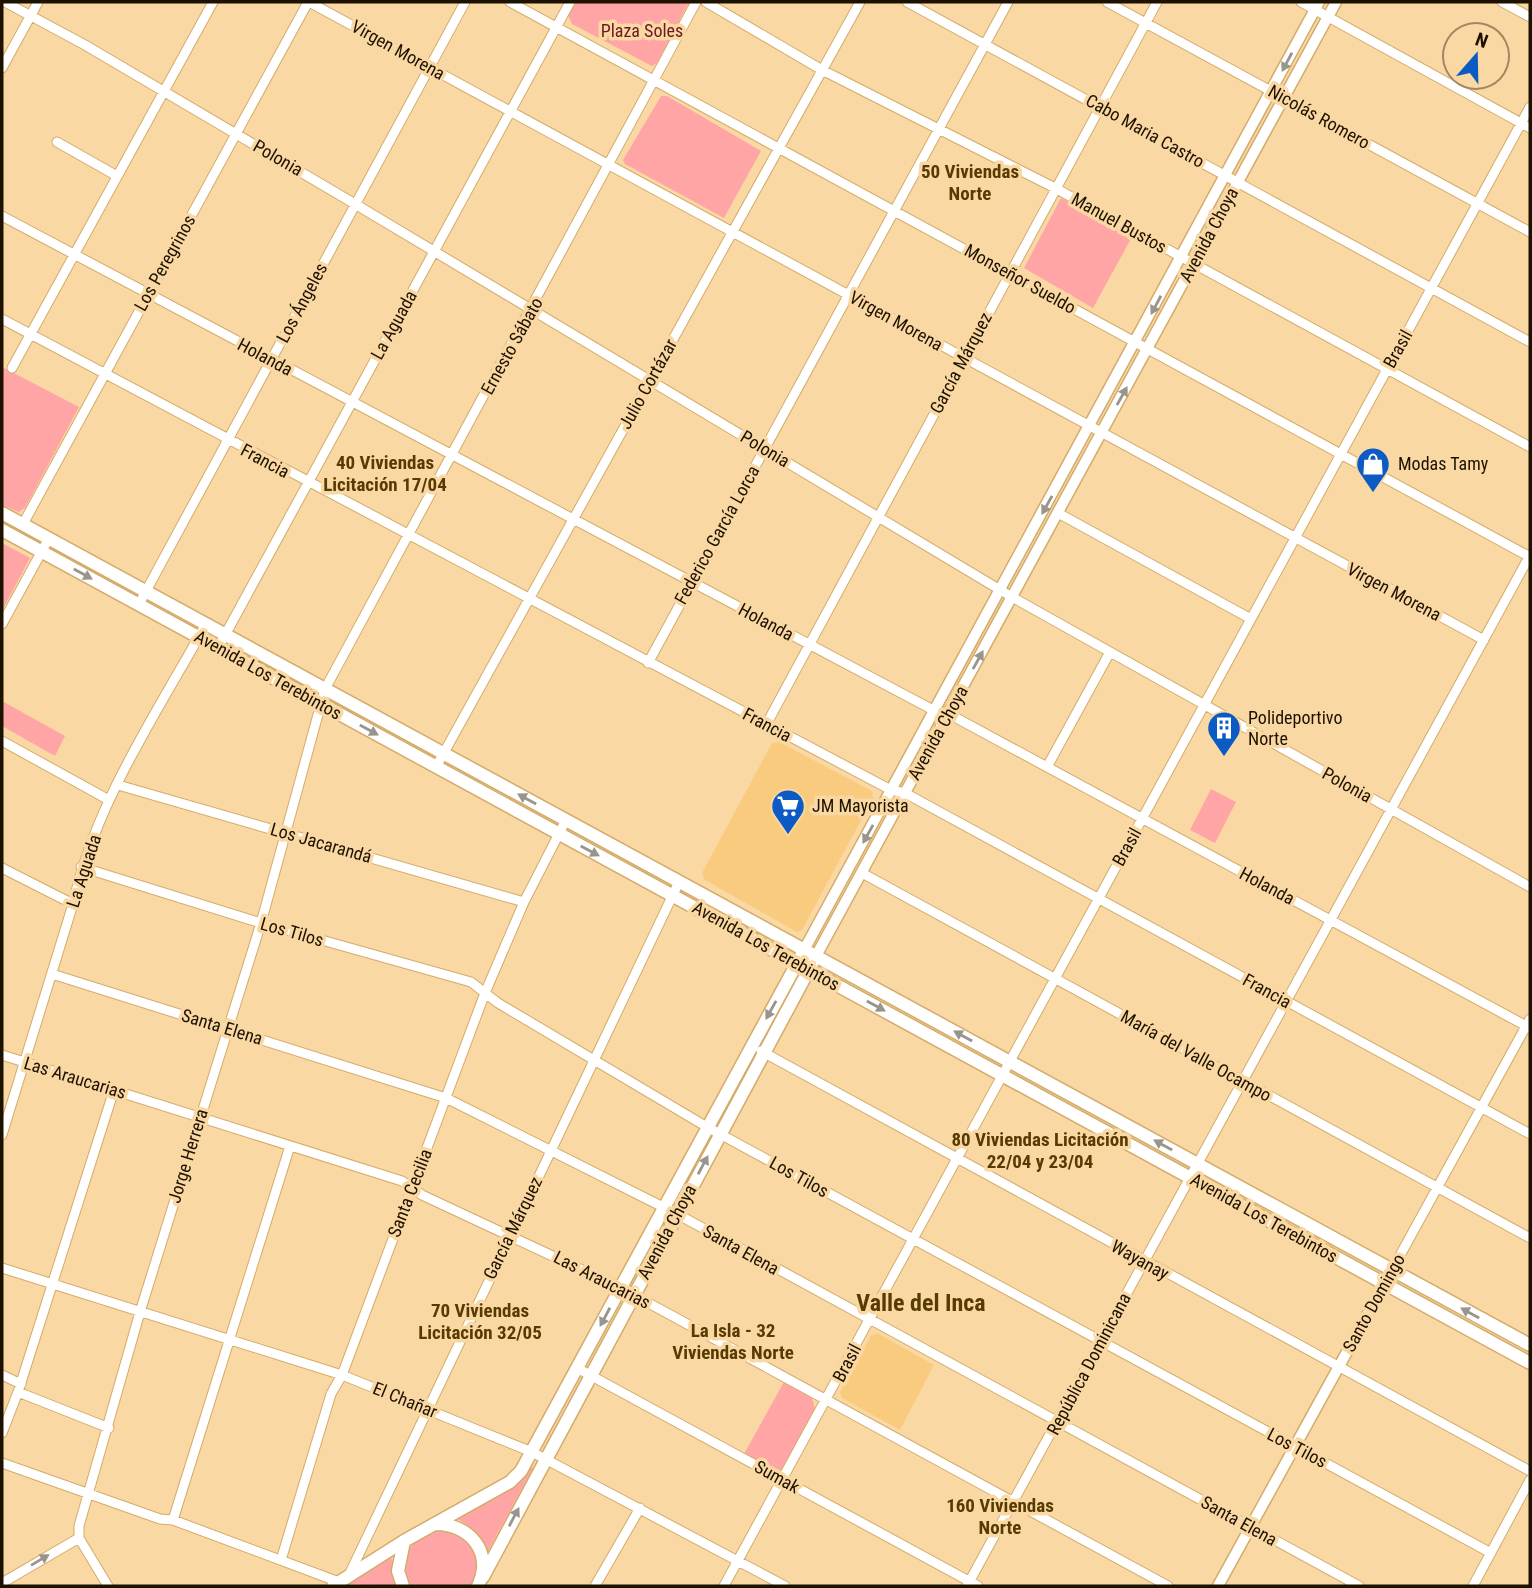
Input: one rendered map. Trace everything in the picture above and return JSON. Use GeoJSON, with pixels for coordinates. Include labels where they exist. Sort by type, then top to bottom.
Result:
{"type":"FeatureCollection","features":[{"type":"Feature","properties":{"kind":"main road","name":"Avenida Los Terebintos"},"geometry":{"type":"LineString","coordinates":[[2,513],[1530,1345]]}},
{"type":"Feature","properties":{"kind":"main road","name":"Avenida Los Terebintos"},"geometry":{"type":"LineString","coordinates":[[2,530],[1530,1363]]}},
{"type":"Feature","properties":{"kind":"main road","name":"Avenida Choya"},"geometry":{"type":"LineString","coordinates":[[404,1541],[510,1482],[521,1471],[797,963],[810,953]]}},
{"type":"Feature","properties":{"kind":"main road","name":"Avenida Choya"},"geometry":{"type":"LineString","coordinates":[[480,1582],[809,970],[810,953]]}},
{"type":"Feature","properties":{"kind":"main road"},"geometry":{"type":"LineString","coordinates":[[434,1524],[452,1525],[471,1535],[484,1561],[480,1582]]}},
{"type":"Feature","properties":{"kind":"main road"},"geometry":{"type":"LineString","coordinates":[[340,1581],[404,1541]]}},
{"type":"Feature","properties":{"kind":"main road"},"geometry":{"type":"LineString","coordinates":[[403,1586],[398,1571],[404,1541]]}},
{"type":"Feature","properties":{"kind":"street","name":"Polonia"},"geometry":{"type":"LineString","coordinates":[[5,2],[164,91],[1012,597],[1530,887]]}},
{"type":"Feature","properties":{"kind":"street"},"geometry":{"type":"LineString","coordinates":[[2,68],[37,2]]}},
{"type":"Feature","properties":{"kind":"street"},"geometry":{"type":"LineString","coordinates":[[12,368],[212,2]]}},
{"type":"Feature","properties":{"kind":"street","name":"Virgen Morena"},"geometry":{"type":"LineString","coordinates":[[309,2],[1484,640]]}},
{"type":"Feature","properties":{"kind":"street","name":"Los Peregrinos"},"geometry":{"type":"LineString","coordinates":[[23,524],[309,2]]}},
{"type":"Feature","properties":{"kind":"street","name":"Los Ángeles"},"geometry":{"type":"LineString","coordinates":[[139,604],[465,2]]}},
{"type":"Feature","properties":{"kind":"street","name":"Monseñor Sueldo"},"geometry":{"type":"LineString","coordinates":[[510,2],[1530,556]]}},
{"type":"Feature","properties":{"kind":"street","name":"La Aguada"},"geometry":{"type":"LineString","coordinates":[[218,648],[570,2]]}},
{"type":"Feature","properties":{"kind":"street","name":"Ernesto Sábato"},"geometry":{"type":"LineString","coordinates":[[325,689],[656,81],[696,2]]}},
{"type":"Feature","properties":{"kind":"street","name":"Manuel Bustos"},"geometry":{"type":"LineString","coordinates":[[706,2],[822,70],[1055,188],[1530,447]]}},
{"type":"Feature","properties":{"kind":"street","name":"Julio Cortázar"},"geometry":{"type":"LineString","coordinates":[[436,767],[860,2]]}},
{"type":"Feature","properties":{"kind":"street","name":"Cabo Maria Castro"},"geometry":{"type":"LineString","coordinates":[[907,2],[1530,342]]}},
{"type":"Feature","properties":{"kind":"street","name":"Federico García Lorca"},"geometry":{"type":"LineString","coordinates":[[648,663],[1008,2]]}},
{"type":"Feature","properties":{"kind":"street","name":"Nicolás Romero"},"geometry":{"type":"LineString","coordinates":[[1107,2],[1530,232]]}},
{"type":"Feature","properties":{"kind":"street","name":"García Márquez"},"geometry":{"type":"LineString","coordinates":[[766,725],[1157,2]]}},
{"type":"Feature","properties":{"kind":"street"},"geometry":{"type":"LineString","coordinates":[[1301,2],[1317,6],[1328,17],[1526,125]]}},
{"type":"Feature","properties":{"kind":"street","name":"Avenida Choya"},"geometry":{"type":"LineString","coordinates":[[810,953],[862,873],[1336,2]]}},
{"type":"Feature","properties":{"kind":"street"},"geometry":{"type":"LineString","coordinates":[[1502,2],[1530,17]]}},
{"type":"Feature","properties":{"kind":"street","name":"Avenida Choya"},"geometry":{"type":"LineString","coordinates":[[810,953],[891,790],[1317,6]]}},
{"type":"Feature","properties":{"kind":"street","name":"Brasil"},"geometry":{"type":"LineString","coordinates":[[724,1586],[1477,203],[1526,125],[1530,107]]}},
{"type":"Feature","properties":{"kind":"street"},"geometry":{"type":"LineString","coordinates":[[57,142],[117,176]]}},
{"type":"Feature","properties":{"kind":"street","name":"Holanda"},"geometry":{"type":"LineString","coordinates":[[2,216],[934,711],[948,713],[1529,1025]]}},
{"type":"Feature","properties":{"kind":"street","name":"Francia"},"geometry":{"type":"LineString","coordinates":[[2,319],[227,441],[766,725],[891,790],[905,793],[1530,1134]]}},
{"type":"Feature","properties":{"kind":"street"},"geometry":{"type":"LineString","coordinates":[[1058,513],[1251,619]]}},
{"type":"Feature","properties":{"kind":"street"},"geometry":{"type":"LineString","coordinates":[[2,624],[48,538]]}},
{"type":"Feature","properties":{"kind":"street","name":"República Dominicana"},"geometry":{"type":"LineString","coordinates":[[972,1585],[1101,1341],[1530,556]]}},
{"type":"Feature","properties":{"kind":"street","name":"La Aguada"},"geometry":{"type":"LineString","coordinates":[[2,1135],[73,904],[81,866],[109,800],[206,624]]}},
{"type":"Feature","properties":{"kind":"street"},"geometry":{"type":"LineString","coordinates":[[1047,767],[1110,652]]}},
{"type":"Feature","properties":{"kind":"street","name":"Jorge Herrera"},"geometry":{"type":"LineString","coordinates":[[79,1538],[88,1493],[140,1312],[261,923],[325,689]]}},
{"type":"Feature","properties":{"kind":"street"},"geometry":{"type":"LineString","coordinates":[[2,741],[109,800]]}},
{"type":"Feature","properties":{"kind":"street","name":"Los Jacarandá"},"geometry":{"type":"LineString","coordinates":[[118,785],[524,902]]}},
{"type":"Feature","properties":{"kind":"street","name":"Santa Cecilia"},"geometry":{"type":"LineString","coordinates":[[281,1560],[331,1394],[342,1375],[485,993],[524,902],[566,820]]}},
{"type":"Feature","properties":{"kind":"street","name":"Los Tilos"},"geometry":{"type":"LineString","coordinates":[[81,866],[261,923],[471,982],[592,1060],[720,1134],[1491,1553]]}},
{"type":"Feature","properties":{"kind":"street"},"geometry":{"type":"LineString","coordinates":[[2,868],[73,904]]}},
{"type":"Feature","properties":{"kind":"street","name":"María del Valle Ocampo"},"geometry":{"type":"LineString","coordinates":[[862,873],[1530,1238]]}},
{"type":"Feature","properties":{"kind":"street","name":"García Márquez"},"geometry":{"type":"LineString","coordinates":[[340,1581],[427,1409],[679,882]]}},
{"type":"Feature","properties":{"kind":"street","name":"Santa Elena"},"geometry":{"type":"LineString","coordinates":[[51,974],[446,1098],[677,1214],[1359,1586]]}},
{"type":"Feature","properties":{"kind":"street","name":"Santo Domingo"},"geometry":{"type":"LineString","coordinates":[[1218,1586],[1337,1367],[1529,1025]]}},
{"type":"Feature","properties":{"kind":"street","name":"Wayanay"},"geometry":{"type":"LineString","coordinates":[[752,1046],[1530,1471]]}},
{"type":"Feature","properties":{"kind":"street","name":"Las Araucarias"},"geometry":{"type":"LineString","coordinates":[[2,1055],[402,1181],[411,1188],[621,1288],[1168,1586]]}},
{"type":"Feature","properties":{"kind":"street"},"geometry":{"type":"LineString","coordinates":[[2,1433],[53,1284],[114,1090]]}},
{"type":"Feature","properties":{"kind":"street"},"geometry":{"type":"LineString","coordinates":[[173,1520],[290,1146]]}},
{"type":"Feature","properties":{"kind":"street","name":"El Chañar"},"geometry":{"type":"LineString","coordinates":[[2,1268],[342,1375],[427,1409],[545,1457],[785,1586]]}},
{"type":"Feature","properties":{"kind":"street","name":"Sumak"},"geometry":{"type":"LineString","coordinates":[[577,1368],[972,1585]]}},
{"type":"Feature","properties":{"kind":"street"},"geometry":{"type":"LineString","coordinates":[[2,1375],[19,1388],[108,1428]]}},
{"type":"Feature","properties":{"kind":"street"},"geometry":{"type":"LineString","coordinates":[[2,1463],[160,1519],[173,1520],[340,1581]]}},
{"type":"Feature","properties":{"kind":"street"},"geometry":{"type":"LineString","coordinates":[[1473,1586],[1530,1480]]}},
{"type":"Feature","properties":{"kind":"street"},"geometry":{"type":"LineString","coordinates":[[595,1586],[640,1508]]}},
{"type":"Feature","properties":{"kind":"street"},"geometry":{"type":"LineString","coordinates":[[2,1583],[79,1538],[108,1586]]}},
{"type":"Feature","properties":{"kind":"shaded area","name":"JM Mayorista"},"geometry":{"type":"Polygon","coordinates":[[[779,742],[872,791],[873,798],[802,930],[797,932],[705,880],[702,873],[772,743],[779,742]]]}},
{"type":"Feature","properties":{"kind":"shaded area"},"geometry":{"type":"Polygon","coordinates":[[[877,1333],[934,1365],[900,1430],[842,1398],[840,1392],[871,1336],[877,1333]]]}},
{"type":"Feature","properties":{"kind":"green space","name":"Plaza Soles"},"geometry":{"type":"Polygon","coordinates":[[[575,2],[689,2],[657,63],[652,66],[572,24],[568,15],[575,2]]]}},
{"type":"Feature","properties":{"kind":"green space"},"geometry":{"type":"Polygon","coordinates":[[[661,96],[667,96],[761,151],[724,218],[625,164],[623,160],[661,96]]]}},
{"type":"Feature","properties":{"kind":"green space"},"geometry":{"type":"Polygon","coordinates":[[[1061,198],[1133,235],[1093,308],[1024,268],[1061,198]]]}},
{"type":"Feature","properties":{"kind":"green space"},"geometry":{"type":"Polygon","coordinates":[[[2,367],[79,407],[25,508],[19,512],[2,505],[2,367]]]}},
{"type":"Feature","properties":{"kind":"green space"},"geometry":{"type":"Polygon","coordinates":[[[2,543],[30,558],[2,611],[2,543]]]}},
{"type":"Feature","properties":{"kind":"green space"},"geometry":{"type":"Polygon","coordinates":[[[2,701],[65,736],[55,756],[2,726],[2,701]]]}},
{"type":"Feature","properties":{"kind":"green space"},"geometry":{"type":"Polygon","coordinates":[[[1211,789],[1236,802],[1215,843],[1190,830],[1211,789]]]}},
{"type":"Feature","properties":{"kind":"green space"},"geometry":{"type":"Polygon","coordinates":[[[784,1382],[812,1398],[815,1409],[784,1466],[780,1471],[775,1471],[744,1454],[784,1382]]]}},
{"type":"Feature","properties":{"kind":"green space"},"geometry":{"type":"Polygon","coordinates":[[[531,1467],[533,1468],[488,1551],[473,1529],[455,1517],[516,1485],[531,1467]]]}},
{"type":"Feature","properties":{"kind":"green space"},"geometry":{"type":"Polygon","coordinates":[[[443,1530],[461,1538],[473,1550],[477,1567],[471,1586],[410,1586],[405,1566],[410,1549],[423,1536],[443,1530]]]}},
{"type":"Feature","properties":{"kind":"green space"},"geometry":{"type":"Polygon","coordinates":[[[391,1555],[396,1586],[350,1584],[349,1582],[391,1555]]]}},
{"type":"Feature","properties":{"kind":"place","name":"Modas Tamy"},"geometry":{"type":"Point","coordinates":[1373,494]}},
{"type":"Feature","properties":{"kind":"place","name":"Polideportivo Norte"},"geometry":{"type":"Point","coordinates":[1224,758]}},
{"type":"Feature","properties":{"kind":"place","name":"JM Mayorista"},"geometry":{"type":"Point","coordinates":[788,836]}},
{"type":"Feature","properties":{"kind":"district","name":"50 Viviendas Norte"},"geometry":{"type":"Point","coordinates":[970,182]}},
{"type":"Feature","properties":{"kind":"district","name":"40 Viviendas Licitación 17/04"},"geometry":{"type":"Point","coordinates":[385,473]}},
{"type":"Feature","properties":{"kind":"district","name":"80 Viviendas Licitación 22/04 y 23/04"},"geometry":{"type":"Point","coordinates":[1040,1150]}},
{"type":"Feature","properties":{"kind":"district","name":"Valle del Inca"},"geometry":{"type":"Point","coordinates":[921,1303]}},
{"type":"Feature","properties":{"kind":"district","name":"70 Viviendas Licitación 32/05"},"geometry":{"type":"Point","coordinates":[480,1321]}},
{"type":"Feature","properties":{"kind":"district","name":"La Isla - 32 Viviendas Norte"},"geometry":{"type":"Point","coordinates":[733,1341]}},
{"type":"Feature","properties":{"kind":"district","name":"160 Viviendas Norte"},"geometry":{"type":"Point","coordinates":[1000,1516]}}]}
